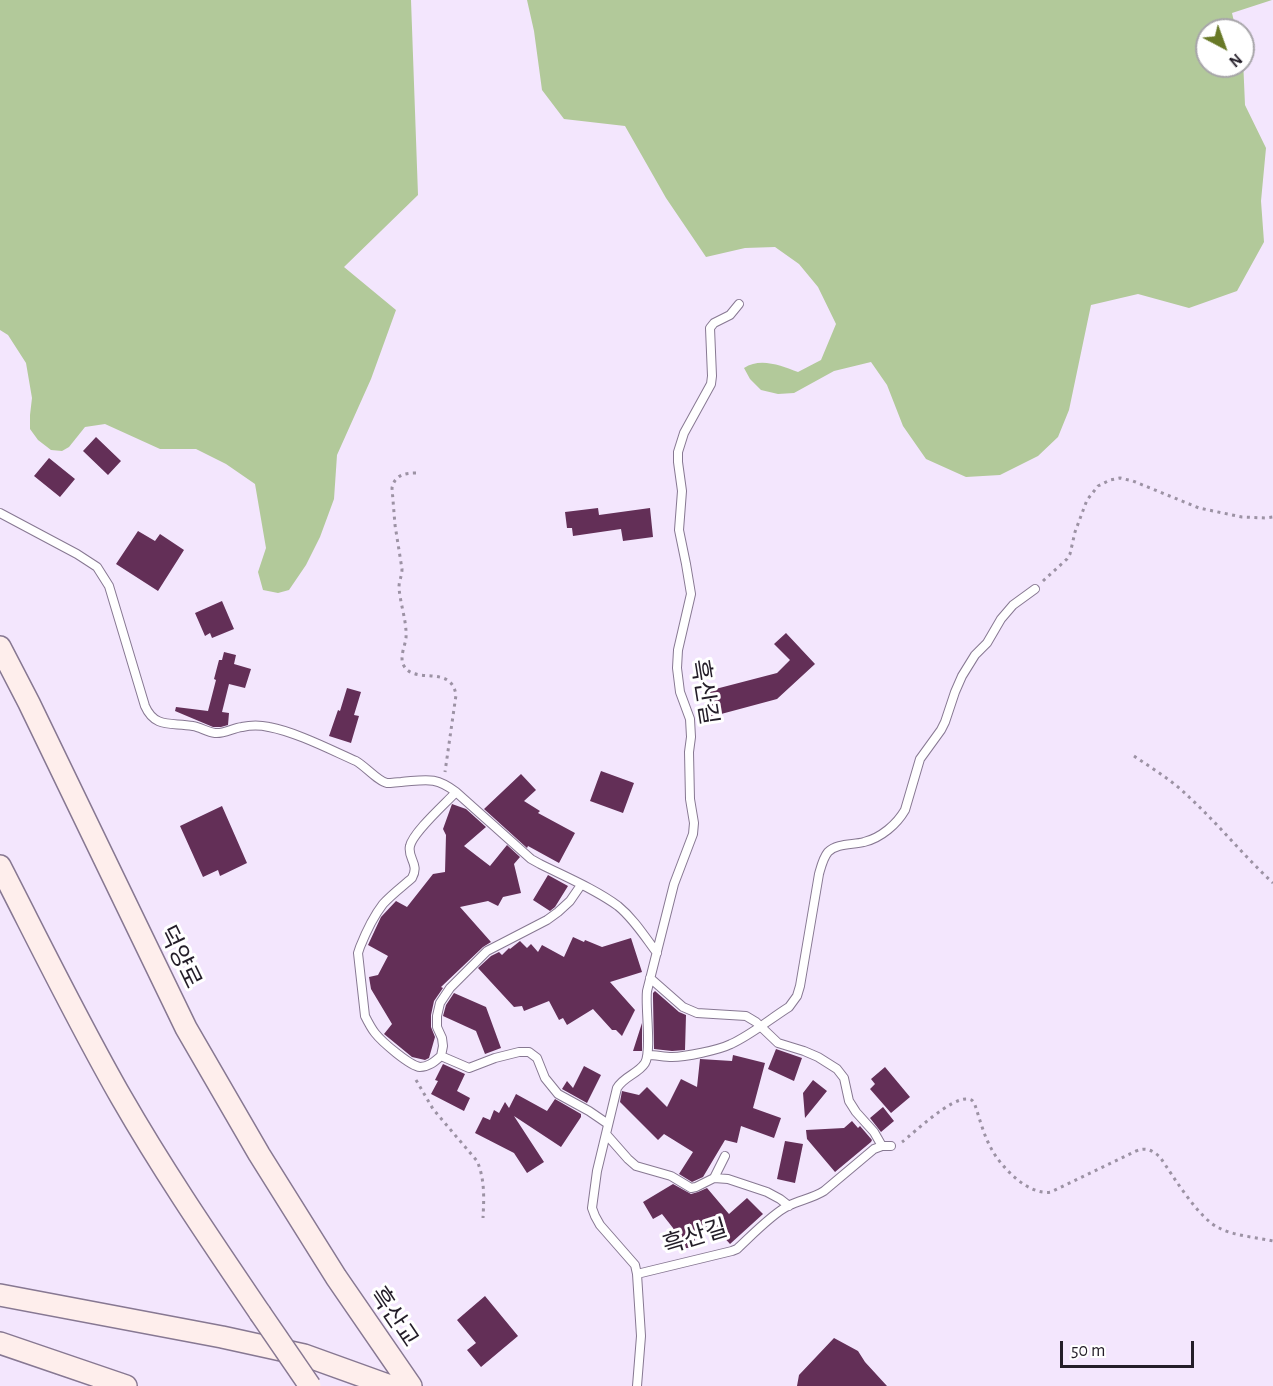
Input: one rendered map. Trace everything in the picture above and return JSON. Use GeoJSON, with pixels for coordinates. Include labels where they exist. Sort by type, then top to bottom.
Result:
{"type":"FeatureCollection","features":[{"type":"Feature","properties":{"kind":"main road","name":"덕양로"},"geometry":{"type":"LineString","coordinates":[[0,647],[186,1028],[259,1154],[336,1277]]}},
{"type":"Feature","properties":{"kind":"main road"},"geometry":{"type":"LineString","coordinates":[[0,866],[83,1029],[122,1099],[163,1167],[309,1386]]}},
{"type":"Feature","properties":{"kind":"main road","name":"흑산교"},"geometry":{"type":"LineString","coordinates":[[336,1277],[411,1386]]}},
{"type":"Feature","properties":{"kind":"main road"},"geometry":{"type":"LineString","coordinates":[[0,1295],[304,1355],[390,1386]]}},
{"type":"Feature","properties":{"kind":"main road"},"geometry":{"type":"LineString","coordinates":[[0,1343],[126,1386]]}},
{"type":"Feature","properties":{"kind":"lane","name":"흑산길"},"geometry":{"type":"LineString","coordinates":[[637,1386],[641,1336],[637,1274],[634,1265],[600,1225],[592,1208],[597,1171],[615,1095],[620,1083],[643,1066],[648,1055],[646,1003],[650,978],[674,884],[693,834],[694,823],[690,799],[690,719],[680,692],[677,668],[678,650],[691,594],[679,530],[682,491],[678,452],[684,433],[711,384],[710,328],[714,323],[730,315],[739,304]]}},
{"type":"Feature","properties":{"kind":"lane"},"geometry":{"type":"LineString","coordinates":[[0,513],[97,567],[109,586],[148,713],[154,719],[163,724],[195,726],[215,733],[254,725],[269,727],[282,730],[356,761],[386,783],[435,780],[444,783],[531,859],[618,906],[637,926],[657,953]]}},
{"type":"Feature","properties":{"kind":"lane"},"geometry":{"type":"LineString","coordinates":[[0,524],[10,519]]}},
{"type":"Feature","properties":{"kind":"lane"},"geometry":{"type":"LineString","coordinates":[[648,1055],[673,1057],[723,1047],[789,1007],[797,996],[800,986],[823,860],[829,851],[836,847],[875,838],[902,816],[906,810],[920,759],[945,722],[955,692],[967,667],[1013,605],[1035,589]]}},
{"type":"Feature","properties":{"kind":"lane"},"geometry":{"type":"LineString","coordinates":[[456,792],[413,839],[410,850],[415,864],[415,874],[385,902],[376,915],[358,953],[365,1016],[368,1024],[379,1037],[405,1059],[419,1067],[429,1065],[441,1056],[443,1046],[437,1027],[437,1016],[440,1003],[450,988],[487,951],[547,921],[570,901],[582,885]]}},
{"type":"Feature","properties":{"kind":"lane"},"geometry":{"type":"LineString","coordinates":[[650,978],[691,1011],[746,1016],[778,1043],[818,1057],[841,1073],[849,1101],[886,1146]]}},
{"type":"Feature","properties":{"kind":"lane"},"geometry":{"type":"LineString","coordinates":[[441,1056],[469,1068],[503,1056],[529,1052],[537,1058],[545,1078],[558,1094],[608,1124]]}},
{"type":"Feature","properties":{"kind":"lane","name":"흑산길"},"geometry":{"type":"LineString","coordinates":[[606,1134],[636,1166],[670,1176],[691,1188],[714,1178],[728,1179],[767,1192],[789,1206]]}},
{"type":"Feature","properties":{"kind":"lane","name":"흑산길"},"geometry":{"type":"LineString","coordinates":[[637,1274],[732,1251],[780,1211],[816,1196],[874,1149],[886,1146]]}},
{"type":"Feature","properties":{"kind":"lane"},"geometry":{"type":"LineString","coordinates":[[714,1178],[725,1156]]}},
{"type":"Feature","properties":{"kind":"path"},"geometry":{"type":"LineString","coordinates":[[416,473],[398,476],[392,488],[402,569],[398,585],[406,637],[402,662],[412,672],[446,679],[455,687],[444,783]]}},
{"type":"Feature","properties":{"kind":"path"},"geometry":{"type":"LineString","coordinates":[[1035,589],[1067,559],[1086,500],[1098,486],[1106,481],[1120,478],[1133,480],[1199,508],[1242,516],[1273,517]]}},
{"type":"Feature","properties":{"kind":"path"},"geometry":{"type":"LineString","coordinates":[[1134,756],[1189,796],[1273,883]]}},
{"type":"Feature","properties":{"kind":"path"},"geometry":{"type":"LineString","coordinates":[[405,1059],[433,1109],[477,1161],[483,1183],[483,1218]]}},
{"type":"Feature","properties":{"kind":"path"},"geometry":{"type":"LineString","coordinates":[[886,1146],[900,1144],[948,1106],[960,1100],[972,1100],[987,1141],[997,1158],[1021,1182],[1038,1192],[1051,1192],[1136,1151],[1151,1150],[1160,1157],[1203,1217],[1213,1225],[1229,1232],[1273,1241]]}},
{"type":"Feature","properties":{"kind":"green space"},"geometry":{"type":"Polygon","coordinates":[[[0,0],[411,0],[418,195],[344,267],[396,310],[371,379],[337,455],[334,499],[320,537],[306,565],[289,590],[278,593],[263,590],[258,572],[266,548],[255,484],[226,464],[196,449],[160,449],[105,424],[85,427],[69,447],[62,451],[51,450],[38,440],[30,429],[32,398],[26,363],[8,335],[0,330],[0,0]]]}},
{"type":"Feature","properties":{"kind":"green space"},"geometry":{"type":"Polygon","coordinates":[[[527,0],[1272,0],[1232,13],[1233,18],[1195,18],[1195,78],[1244,78],[1245,105],[1266,148],[1261,201],[1264,242],[1237,291],[1189,308],[1138,294],[1091,305],[1069,410],[1058,437],[1038,456],[1000,475],[966,477],[926,459],[903,426],[887,385],[871,362],[834,371],[794,393],[778,394],[761,390],[750,379],[744,368],[757,363],[785,367],[798,372],[821,360],[836,324],[818,287],[799,264],[775,247],[745,248],[706,257],[666,198],[625,126],[564,119],[542,90],[534,31],[527,0]]]}},
{"type":"Feature","properties":{"kind":"building"},"geometry":{"type":"Polygon","coordinates":[[[96,437],[121,461],[108,475],[83,451],[96,437]]]}},
{"type":"Feature","properties":{"kind":"building"},"geometry":{"type":"Polygon","coordinates":[[[49,458],[75,479],[60,497],[34,476],[49,458]]]}},
{"type":"Feature","properties":{"kind":"building"},"geometry":{"type":"Polygon","coordinates":[[[598,508],[599,515],[650,508],[653,537],[623,541],[621,529],[573,536],[572,528],[567,528],[565,512],[598,508]]]}},
{"type":"Feature","properties":{"kind":"building"},"geometry":{"type":"Polygon","coordinates":[[[138,531],[155,541],[160,534],[184,550],[158,591],[116,564],[138,531]]]}},
{"type":"Feature","properties":{"kind":"building"},"geometry":{"type":"Polygon","coordinates":[[[222,601],[234,629],[212,638],[210,633],[205,636],[195,613],[222,601]]]}},
{"type":"Feature","properties":{"kind":"building"},"geometry":{"type":"Polygon","coordinates":[[[786,633],[815,664],[777,699],[710,717],[704,692],[777,673],[790,660],[774,644],[786,633]]]}},
{"type":"Feature","properties":{"kind":"building"},"geometry":{"type":"Polygon","coordinates":[[[224,652],[236,655],[234,664],[251,669],[245,688],[229,684],[222,712],[229,713],[228,725],[213,727],[175,711],[176,707],[208,711],[219,660],[222,660],[224,652]]]}},
{"type":"Feature","properties":{"kind":"building"},"geometry":{"type":"Polygon","coordinates":[[[347,688],[361,692],[354,715],[359,716],[351,743],[329,736],[347,688]]]}},
{"type":"Feature","properties":{"kind":"building"},"geometry":{"type":"Polygon","coordinates":[[[601,771],[634,783],[623,813],[590,801],[601,771]]]}},
{"type":"Feature","properties":{"kind":"building"},"geometry":{"type":"Polygon","coordinates":[[[521,774],[536,790],[524,801],[540,811],[538,813],[575,833],[559,863],[528,846],[527,848],[484,809],[521,774]]]}},
{"type":"Feature","properties":{"kind":"building"},"geometry":{"type":"Polygon","coordinates":[[[452,804],[466,809],[486,827],[464,846],[490,866],[507,845],[520,857],[514,864],[521,893],[503,897],[498,906],[488,901],[460,907],[491,942],[441,987],[443,988],[434,1001],[431,1015],[431,1027],[435,1037],[429,1058],[425,1060],[412,1057],[384,1034],[392,1024],[371,989],[369,977],[378,975],[388,956],[368,945],[381,917],[396,901],[407,907],[433,874],[445,872],[446,835],[443,829],[452,804]]]}},
{"type":"Feature","properties":{"kind":"building"},"geometry":{"type":"Polygon","coordinates":[[[222,806],[247,863],[220,876],[218,870],[203,877],[180,826],[222,806]]]}},
{"type":"Feature","properties":{"kind":"building"},"geometry":{"type":"Polygon","coordinates":[[[548,875],[568,886],[550,911],[533,900],[548,875]]]}},
{"type":"Feature","properties":{"kind":"building"},"geometry":{"type":"Polygon","coordinates":[[[573,937],[602,947],[631,938],[642,972],[610,982],[635,1010],[622,1036],[616,1030],[612,1030],[593,1009],[567,1025],[563,1018],[559,1020],[549,1001],[524,1011],[522,1006],[514,1007],[478,968],[491,956],[499,952],[502,955],[520,941],[527,948],[531,944],[538,952],[542,945],[564,957],[573,937]]]}},
{"type":"Feature","properties":{"kind":"building"},"geometry":{"type":"Polygon","coordinates":[[[655,991],[679,1012],[686,1015],[685,1050],[654,1049],[653,993],[655,991]]]}},
{"type":"Feature","properties":{"kind":"building"},"geometry":{"type":"Polygon","coordinates":[[[454,993],[486,1007],[501,1048],[485,1054],[476,1031],[443,1016],[446,1005],[454,993]]]}},
{"type":"Feature","properties":{"kind":"building"},"geometry":{"type":"Polygon","coordinates":[[[642,1023],[642,1051],[633,1051],[642,1023]]]}},
{"type":"Feature","properties":{"kind":"building"},"geometry":{"type":"Polygon","coordinates":[[[776,1049],[802,1058],[794,1081],[768,1069],[776,1049]]]}},
{"type":"Feature","properties":{"kind":"building"},"geometry":{"type":"Polygon","coordinates":[[[733,1055],[765,1063],[753,1108],[781,1118],[774,1138],[741,1126],[737,1143],[725,1140],[703,1177],[692,1182],[679,1174],[693,1152],[664,1134],[658,1140],[620,1102],[622,1091],[639,1095],[647,1087],[667,1107],[681,1079],[697,1087],[700,1059],[732,1061],[733,1055]]]}},
{"type":"Feature","properties":{"kind":"building"},"geometry":{"type":"Polygon","coordinates":[[[443,1064],[465,1074],[457,1091],[470,1098],[464,1111],[431,1094],[443,1064]]]}},
{"type":"Feature","properties":{"kind":"building"},"geometry":{"type":"Polygon","coordinates":[[[584,1066],[601,1075],[587,1103],[562,1089],[567,1081],[573,1088],[584,1066]]]}},
{"type":"Feature","properties":{"kind":"building"},"geometry":{"type":"Polygon","coordinates":[[[885,1067],[910,1097],[891,1113],[870,1089],[875,1084],[871,1079],[885,1067]]]}},
{"type":"Feature","properties":{"kind":"building"},"geometry":{"type":"Polygon","coordinates":[[[813,1080],[827,1091],[805,1118],[803,1093],[813,1080]]]}},
{"type":"Feature","properties":{"kind":"building"},"geometry":{"type":"Polygon","coordinates":[[[516,1094],[547,1111],[555,1099],[581,1114],[561,1147],[514,1116],[544,1162],[527,1173],[514,1153],[475,1133],[483,1117],[490,1120],[494,1110],[499,1113],[505,1102],[509,1108],[516,1094]]]}},
{"type":"Feature","properties":{"kind":"building"},"geometry":{"type":"Polygon","coordinates":[[[883,1107],[894,1121],[881,1132],[870,1118],[883,1107]]]}},
{"type":"Feature","properties":{"kind":"building"},"geometry":{"type":"Polygon","coordinates":[[[852,1121],[858,1128],[860,1126],[872,1140],[835,1172],[807,1139],[806,1130],[844,1128],[852,1121]]]}},
{"type":"Feature","properties":{"kind":"building"},"geometry":{"type":"Polygon","coordinates":[[[785,1141],[803,1144],[795,1183],[777,1179],[785,1141]]]}},
{"type":"Feature","properties":{"kind":"building"},"geometry":{"type":"Polygon","coordinates":[[[673,1184],[691,1194],[707,1188],[729,1214],[747,1198],[763,1214],[730,1244],[711,1223],[695,1237],[695,1248],[679,1248],[679,1244],[674,1244],[673,1228],[662,1214],[653,1219],[643,1202],[673,1184]]]}},
{"type":"Feature","properties":{"kind":"building"},"geometry":{"type":"Polygon","coordinates":[[[485,1296],[518,1336],[481,1367],[467,1350],[476,1343],[457,1320],[485,1296]]]}},
{"type":"Feature","properties":{"kind":"building"},"geometry":{"type":"Polygon","coordinates":[[[834,1338],[858,1351],[887,1386],[797,1386],[799,1375],[834,1338]]]}}]}
